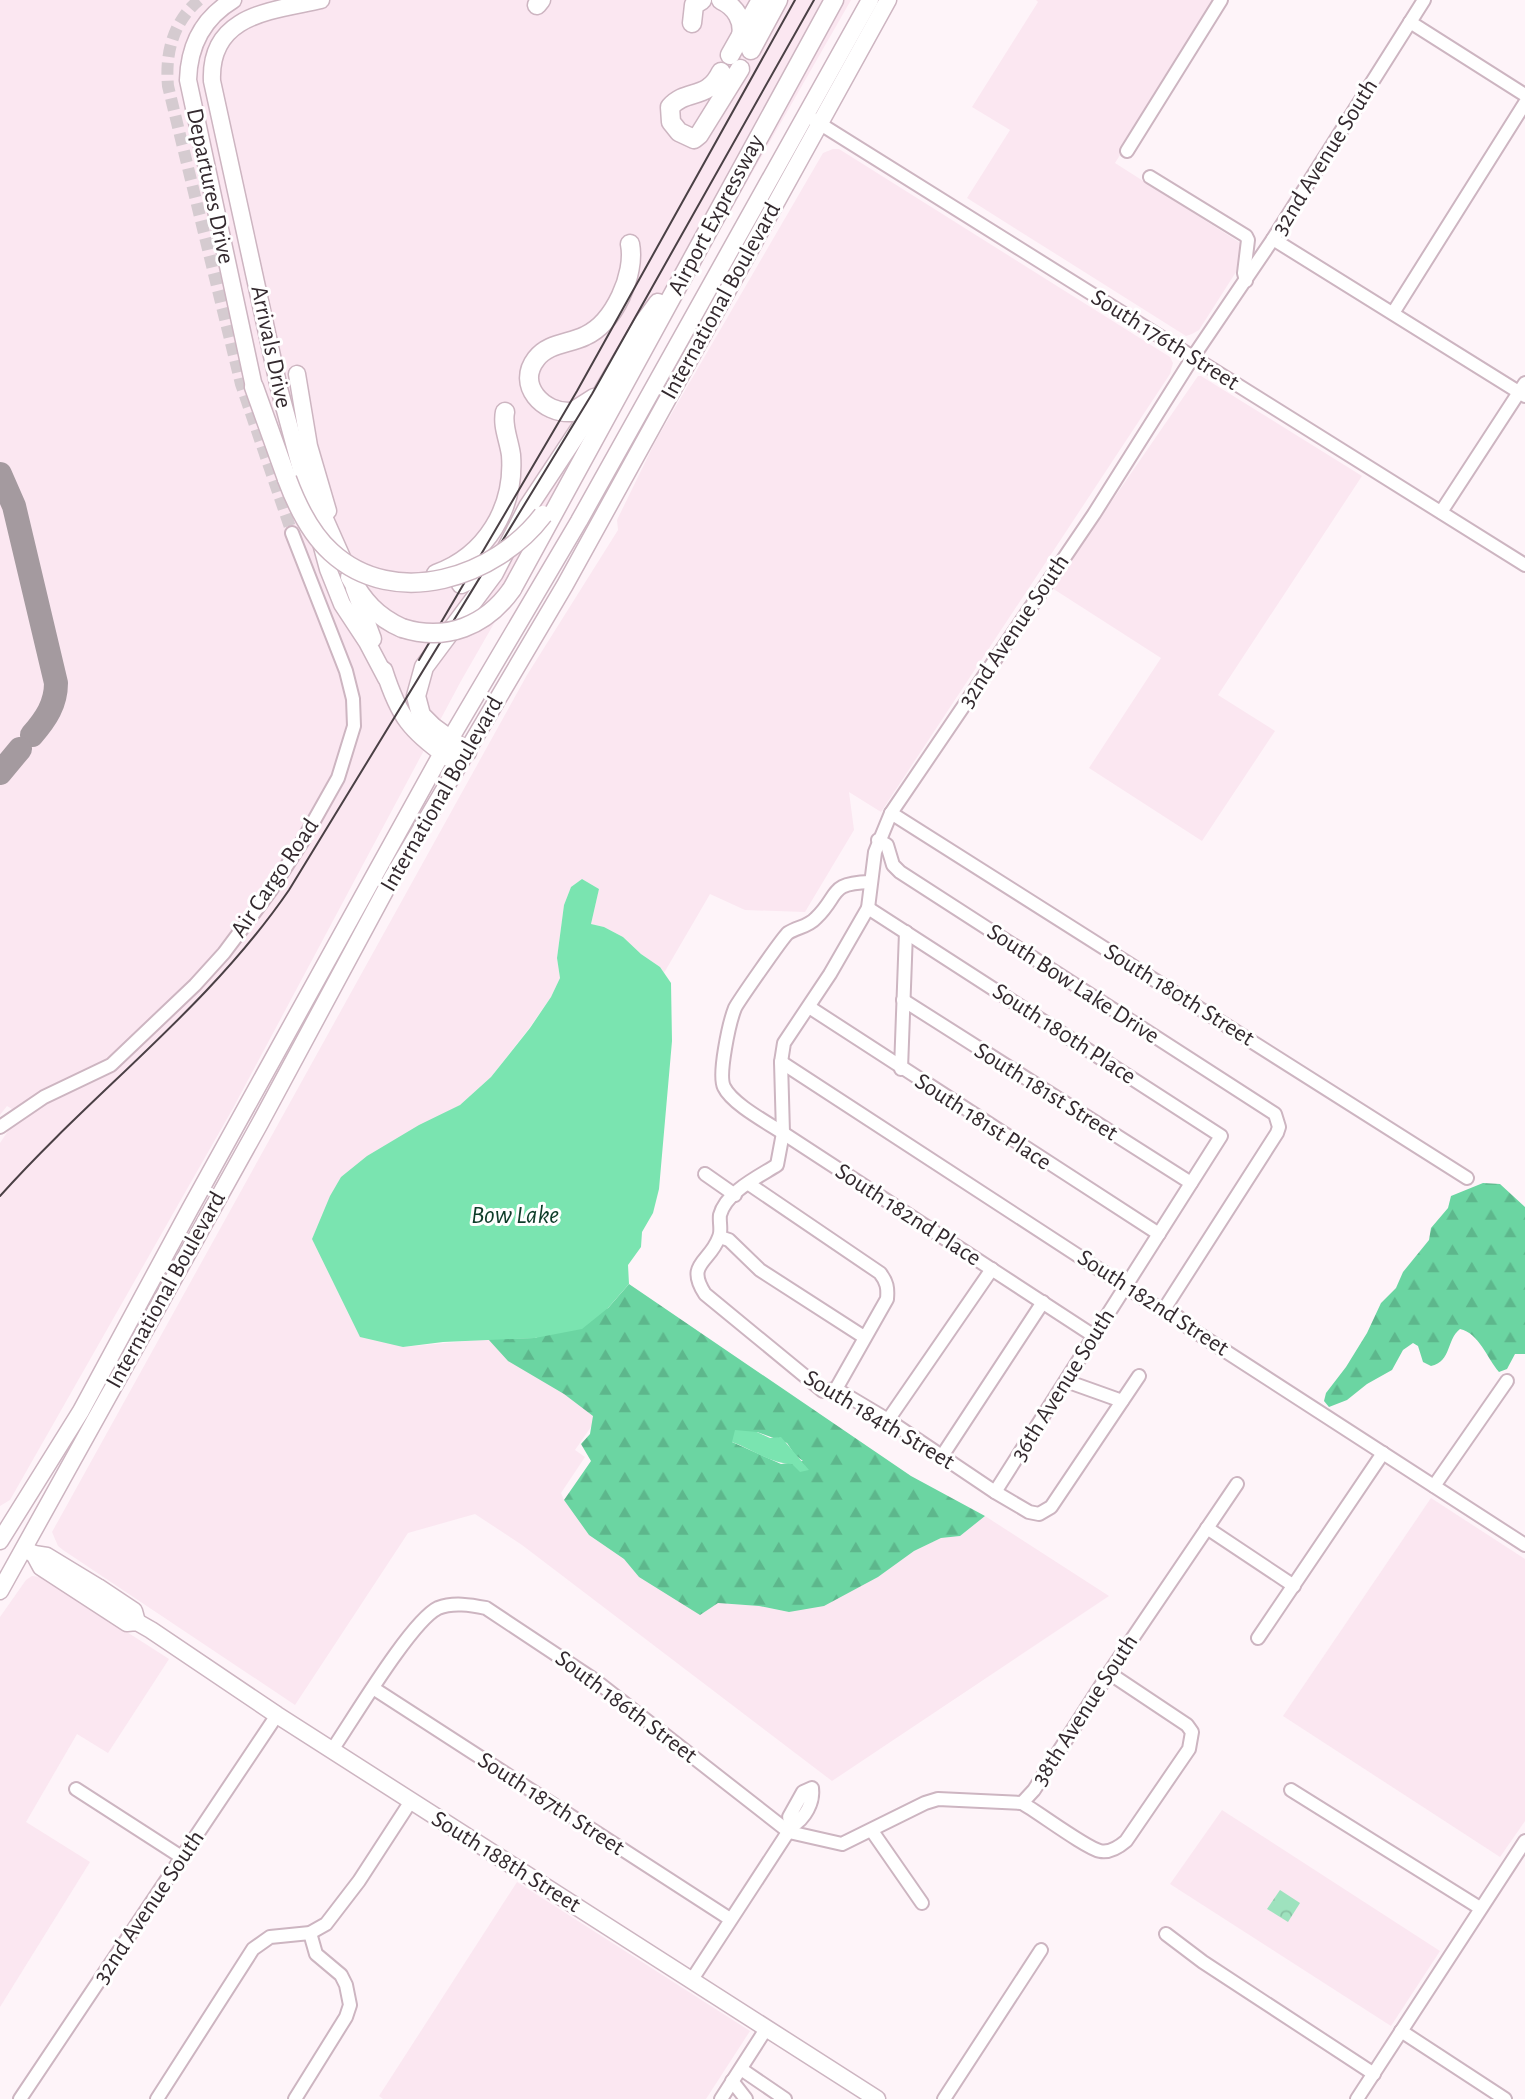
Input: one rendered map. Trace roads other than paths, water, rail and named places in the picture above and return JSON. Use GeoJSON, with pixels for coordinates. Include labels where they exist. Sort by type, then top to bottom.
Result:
{"type":"FeatureCollection","features":[{"type":"Feature","properties":{"kind":"highway"},"geometry":{"type":"LineString","coordinates":[[692,23],[694,5],[702,0]]}},
{"type":"Feature","properties":{"kind":"highway"},"geometry":{"type":"LineString","coordinates":[[721,0],[730,5],[739,17],[746,43]]}},
{"type":"Feature","properties":{"kind":"highway"},"geometry":{"type":"LineString","coordinates":[[746,43],[761,0]]}},
{"type":"Feature","properties":{"kind":"highway"},"geometry":{"type":"LineString","coordinates":[[721,72],[712,87],[678,100],[670,107],[669,117],[675,128],[691,139],[699,135],[746,43],[778,0]]}},
{"type":"Feature","properties":{"kind":"highway","name":"Airport Expressway"},"geometry":{"type":"LineString","coordinates":[[597,431],[834,0]]}},
{"type":"Feature","properties":{"kind":"highway"},"geometry":{"type":"LineString","coordinates":[[609,383],[577,411],[558,412],[538,400],[531,387],[531,372],[536,359],[547,349],[590,334],[605,319],[627,283],[631,269],[630,244]]}},
{"type":"Feature","properties":{"kind":"highway"},"geometry":{"type":"LineString","coordinates":[[463,758],[446,747],[421,715],[416,702],[417,688],[428,660],[488,581],[528,507],[609,383],[644,322],[692,258]]}},
{"type":"Feature","properties":{"kind":"highway"},"geometry":{"type":"LineString","coordinates":[[254,387],[295,477],[309,525],[331,552],[359,571],[391,580],[426,582],[448,578],[474,569],[509,549],[530,531],[543,515],[597,431]]}},
{"type":"Feature","properties":{"kind":"highway"},"geometry":{"type":"LineString","coordinates":[[391,580],[430,576],[454,567],[473,554],[489,536],[501,514],[509,487],[511,463],[505,412]]}},
{"type":"Feature","properties":{"kind":"highway"},"geometry":{"type":"LineString","coordinates":[[350,578],[372,609],[402,628],[431,634],[459,630],[484,619],[512,589],[572,483],[597,431]]}},
{"type":"Feature","properties":{"kind":"highway"},"geometry":{"type":"LineString","coordinates":[[461,584],[488,573],[498,564]]}},
{"type":"Feature","properties":{"kind":"main road","name":"Departures Drive"},"geometry":{"type":"LineString","coordinates":[[233,0],[213,15],[196,38],[188,66],[188,80],[254,387]]}},
{"type":"Feature","properties":{"kind":"main road","name":"Arrivals Drive"},"geometry":{"type":"LineString","coordinates":[[321,0],[242,21],[228,32],[217,47],[211,73],[279,388],[295,477],[334,589],[386,678]]}},
{"type":"Feature","properties":{"kind":"main road","name":"International Boulevard"},"geometry":{"type":"LineString","coordinates":[[1,1536],[41,1478],[81,1411],[446,747],[579,521],[870,0]]}},
{"type":"Feature","properties":{"kind":"main road","name":"International Boulevard"},"geometry":{"type":"LineString","coordinates":[[0,1591],[29,1551],[392,878],[565,585],[888,0]]}},
{"type":"Feature","properties":{"kind":"main road"},"geometry":{"type":"LineString","coordinates":[[719,272],[716,291],[722,298]]}},
{"type":"Feature","properties":{"kind":"main road"},"geometry":{"type":"LineString","coordinates":[[689,326],[714,298],[722,298]]}},
{"type":"Feature","properties":{"kind":"main road"},"geometry":{"type":"LineString","coordinates":[[297,374],[309,446],[334,536]]}},
{"type":"Feature","properties":{"kind":"main road","name":"Arrivals Drive"},"geometry":{"type":"LineString","coordinates":[[295,477],[334,536],[399,711],[409,726],[446,747]]}},
{"type":"Feature","properties":{"kind":"main road","name":"South 188th Street"},"geometry":{"type":"LineString","coordinates":[[1,1536],[29,1551],[47,1556],[98,1587],[134,1611],[137,1622],[277,1715],[877,2099]]}},
{"type":"Feature","properties":{"kind":"street"},"geometry":{"type":"LineString","coordinates":[[1127,151],[1221,0]]}},
{"type":"Feature","properties":{"kind":"street","name":"32nd Avenue South"},"geometry":{"type":"LineString","coordinates":[[698,1283],[699,1266],[720,1237],[720,1215],[729,1199],[777,1165],[783,1133],[780,1062],[784,1043],[851,941],[868,908],[878,840],[891,813],[1094,514],[1424,0]]}},
{"type":"Feature","properties":{"kind":"street"},"geometry":{"type":"LineString","coordinates":[[1410,22],[1525,95]]}},
{"type":"Feature","properties":{"kind":"street"},"geometry":{"type":"LineString","coordinates":[[1393,313],[1525,103]]}},
{"type":"Feature","properties":{"kind":"street","name":"South 176th Street"},"geometry":{"type":"LineString","coordinates":[[806,114],[1525,565]]}},
{"type":"Feature","properties":{"kind":"street"},"geometry":{"type":"LineString","coordinates":[[1150,177],[1246,236],[1246,281]]}},
{"type":"Feature","properties":{"kind":"street"},"geometry":{"type":"LineString","coordinates":[[1273,239],[1523,391],[1441,512]]}},
{"type":"Feature","properties":{"kind":"street","name":"Air Cargo Road"},"geometry":{"type":"LineString","coordinates":[[0,1127],[44,1097],[111,1065],[213,966],[250,919],[307,834],[338,778],[354,726],[354,699],[292,533]]}},
{"type":"Feature","properties":{"kind":"street","name":"South 180th Street"},"geometry":{"type":"LineString","coordinates":[[891,813],[1467,1178]]}},
{"type":"Feature","properties":{"kind":"street","name":"South Bow Lake Drive"},"geometry":{"type":"LineString","coordinates":[[878,840],[887,845],[893,865],[900,873],[1275,1114],[1278,1120],[1277,1133],[1163,1311]]}},
{"type":"Feature","properties":{"kind":"street","name":"South 182nd Place"},"geometry":{"type":"LineString","coordinates":[[870,882],[843,885],[833,893],[817,918],[787,934],[735,1008],[723,1061],[721,1078],[725,1090],[736,1101],[783,1133],[1094,1336]]}},
{"type":"Feature","properties":{"kind":"street","name":"South 180th Place"},"geometry":{"type":"LineString","coordinates":[[868,908],[1221,1136]]}},
{"type":"Feature","properties":{"kind":"street"},"geometry":{"type":"LineString","coordinates":[[901,1069],[906,932]]}},
{"type":"Feature","properties":{"kind":"street","name":"South 181st Street"},"geometry":{"type":"LineString","coordinates":[[903,1000],[1191,1184]]}},
{"type":"Feature","properties":{"kind":"street","name":"South 181st Place"},"geometry":{"type":"LineString","coordinates":[[809,1007],[1159,1234]]}},
{"type":"Feature","properties":{"kind":"street","name":"South 182nd Street"},"geometry":{"type":"LineString","coordinates":[[780,1062],[1126,1285],[1163,1311],[1168,1319],[1181,1327],[1188,1327],[1525,1545]]}},
{"type":"Feature","properties":{"kind":"street","name":"36th Avenue South"},"geometry":{"type":"LineString","coordinates":[[995,1492],[1221,1136]]}},
{"type":"Feature","properties":{"kind":"street"},"geometry":{"type":"LineString","coordinates":[[705,1174],[735,1195]]}},
{"type":"Feature","properties":{"kind":"street"},"geometry":{"type":"LineString","coordinates":[[749,1184],[880,1273],[888,1289],[887,1299],[836,1389]]}},
{"type":"Feature","properties":{"kind":"street"},"geometry":{"type":"LineString","coordinates":[[720,1237],[729,1240],[760,1270],[864,1337]]}},
{"type":"Feature","properties":{"kind":"street"},"geometry":{"type":"LineString","coordinates":[[888,1420],[992,1269]]}},
{"type":"Feature","properties":{"kind":"street","name":"South 184th Street"},"geometry":{"type":"LineString","coordinates":[[698,1283],[705,1294],[823,1391],[836,1389],[1029,1512],[1039,1514],[1051,1507],[1122,1401]]}},
{"type":"Feature","properties":{"kind":"street"},"geometry":{"type":"LineString","coordinates":[[942,1456],[1043,1302]]}},
{"type":"Feature","properties":{"kind":"street"},"geometry":{"type":"LineString","coordinates":[[1066,1381],[1122,1401],[1139,1376]]}},
{"type":"Feature","properties":{"kind":"street"},"geometry":{"type":"LineString","coordinates":[[1434,1486],[1507,1381]]}},
{"type":"Feature","properties":{"kind":"street"},"geometry":{"type":"LineString","coordinates":[[1258,1639],[1383,1453]]}},
{"type":"Feature","properties":{"kind":"street","name":"38th Avenue South"},"geometry":{"type":"LineString","coordinates":[[791,1829],[842,1844],[925,1803],[938,1800],[1022,1802],[1034,1790],[1109,1673],[1237,1484]]}},
{"type":"Feature","properties":{"kind":"street"},"geometry":{"type":"LineString","coordinates":[[1207,1528],[1294,1586]]}},
{"type":"Feature","properties":{"kind":"street","name":"South 186th Street"},"geometry":{"type":"LineString","coordinates":[[373,1688],[415,1628],[438,1608],[467,1604],[486,1608],[596,1681],[791,1829]]}},
{"type":"Feature","properties":{"kind":"street"},"geometry":{"type":"LineString","coordinates":[[1022,1802],[1093,1848],[1108,1851],[1126,1841],[1189,1749],[1192,1732],[1182,1720],[1109,1673]]}},
{"type":"Feature","properties":{"kind":"street"},"geometry":{"type":"LineString","coordinates":[[332,1750],[373,1688]]}},
{"type":"Feature","properties":{"kind":"street","name":"South 187th Street"},"geometry":{"type":"LineString","coordinates":[[373,1688],[730,1919]]}},
{"type":"Feature","properties":{"kind":"street","name":"32nd Avenue South"},"geometry":{"type":"LineString","coordinates":[[20,2099],[277,1715]]}},
{"type":"Feature","properties":{"kind":"street"},"geometry":{"type":"LineString","coordinates":[[76,1789],[183,1858]]}},
{"type":"Feature","properties":{"kind":"street"},"geometry":{"type":"LineString","coordinates":[[1291,1790],[1480,1908]]}},
{"type":"Feature","properties":{"kind":"street"},"geometry":{"type":"LineString","coordinates":[[157,2099],[253,1949],[270,1937],[310,1933],[326,1924],[359,1881],[411,1801]]}},
{"type":"Feature","properties":{"kind":"street"},"geometry":{"type":"LineString","coordinates":[[691,1981],[791,1829]]}},
{"type":"Feature","properties":{"kind":"street"},"geometry":{"type":"LineString","coordinates":[[872,1831],[922,1903]]}},
{"type":"Feature","properties":{"kind":"street"},"geometry":{"type":"LineString","coordinates":[[1357,2099],[1525,1841]]}},
{"type":"Feature","properties":{"kind":"street"},"geometry":{"type":"LineString","coordinates":[[295,2099],[346,2017],[350,2005],[349,1994],[341,1975],[316,1954],[310,1933]]}},
{"type":"Feature","properties":{"kind":"street"},"geometry":{"type":"LineString","coordinates":[[1167,1934],[1203,1962],[1374,2074]]}},
{"type":"Feature","properties":{"kind":"street"},"geometry":{"type":"LineString","coordinates":[[944,2099],[1041,1950]]}},
{"type":"Feature","properties":{"kind":"street"},"geometry":{"type":"LineString","coordinates":[[721,2099],[766,2029]]}},
{"type":"Feature","properties":{"kind":"street"},"geometry":{"type":"LineString","coordinates":[[1401,2031],[1505,2099]]}},
{"type":"Feature","properties":{"kind":"street"},"geometry":{"type":"LineString","coordinates":[[741,2069],[785,2099]]}},
{"type":"Feature","properties":{"kind":"street"},"geometry":{"type":"LineString","coordinates":[[732,2081],[746,2099]]}},
{"type":"Feature","properties":{"kind":"water","name":"Bow Lake"},"geometry":{"type":"Polygon","coordinates":[[[582,879],[599,889],[591,924],[604,927],[623,937],[660,967],[671,983],[672,1041],[659,1189],[653,1213],[642,1232],[641,1247],[628,1265],[629,1284],[608,1308],[582,1329],[535,1338],[443,1342],[403,1347],[360,1337],[312,1239],[330,1196],[341,1177],[367,1156],[419,1125],[460,1105],[491,1077],[530,1028],[560,978],[557,958],[564,905],[571,887],[582,879]]]}},
{"type":"Feature","properties":{"kind":"water"},"geometry":{"type":"Polygon","coordinates":[[[735,1430],[757,1432],[770,1438],[781,1437],[809,1470],[800,1472],[792,1464],[769,1459],[732,1442],[735,1430]]]}},
{"type":"Feature","properties":{"kind":"tunnel"},"geometry":{"type":"LineString","coordinates":[[199,0],[183,18],[173,39],[168,62],[168,86],[241,384],[292,533]]}},
{"type":"Feature","properties":{"kind":"tram line"},"geometry":{"type":"LineString","coordinates":[[419,660],[577,391],[795,0]]}},
{"type":"Feature","properties":{"kind":"tram line"},"geometry":{"type":"LineString","coordinates":[[0,1196],[36,1157],[150,1048],[223,973],[289,890],[592,394],[814,0]]}}]}
